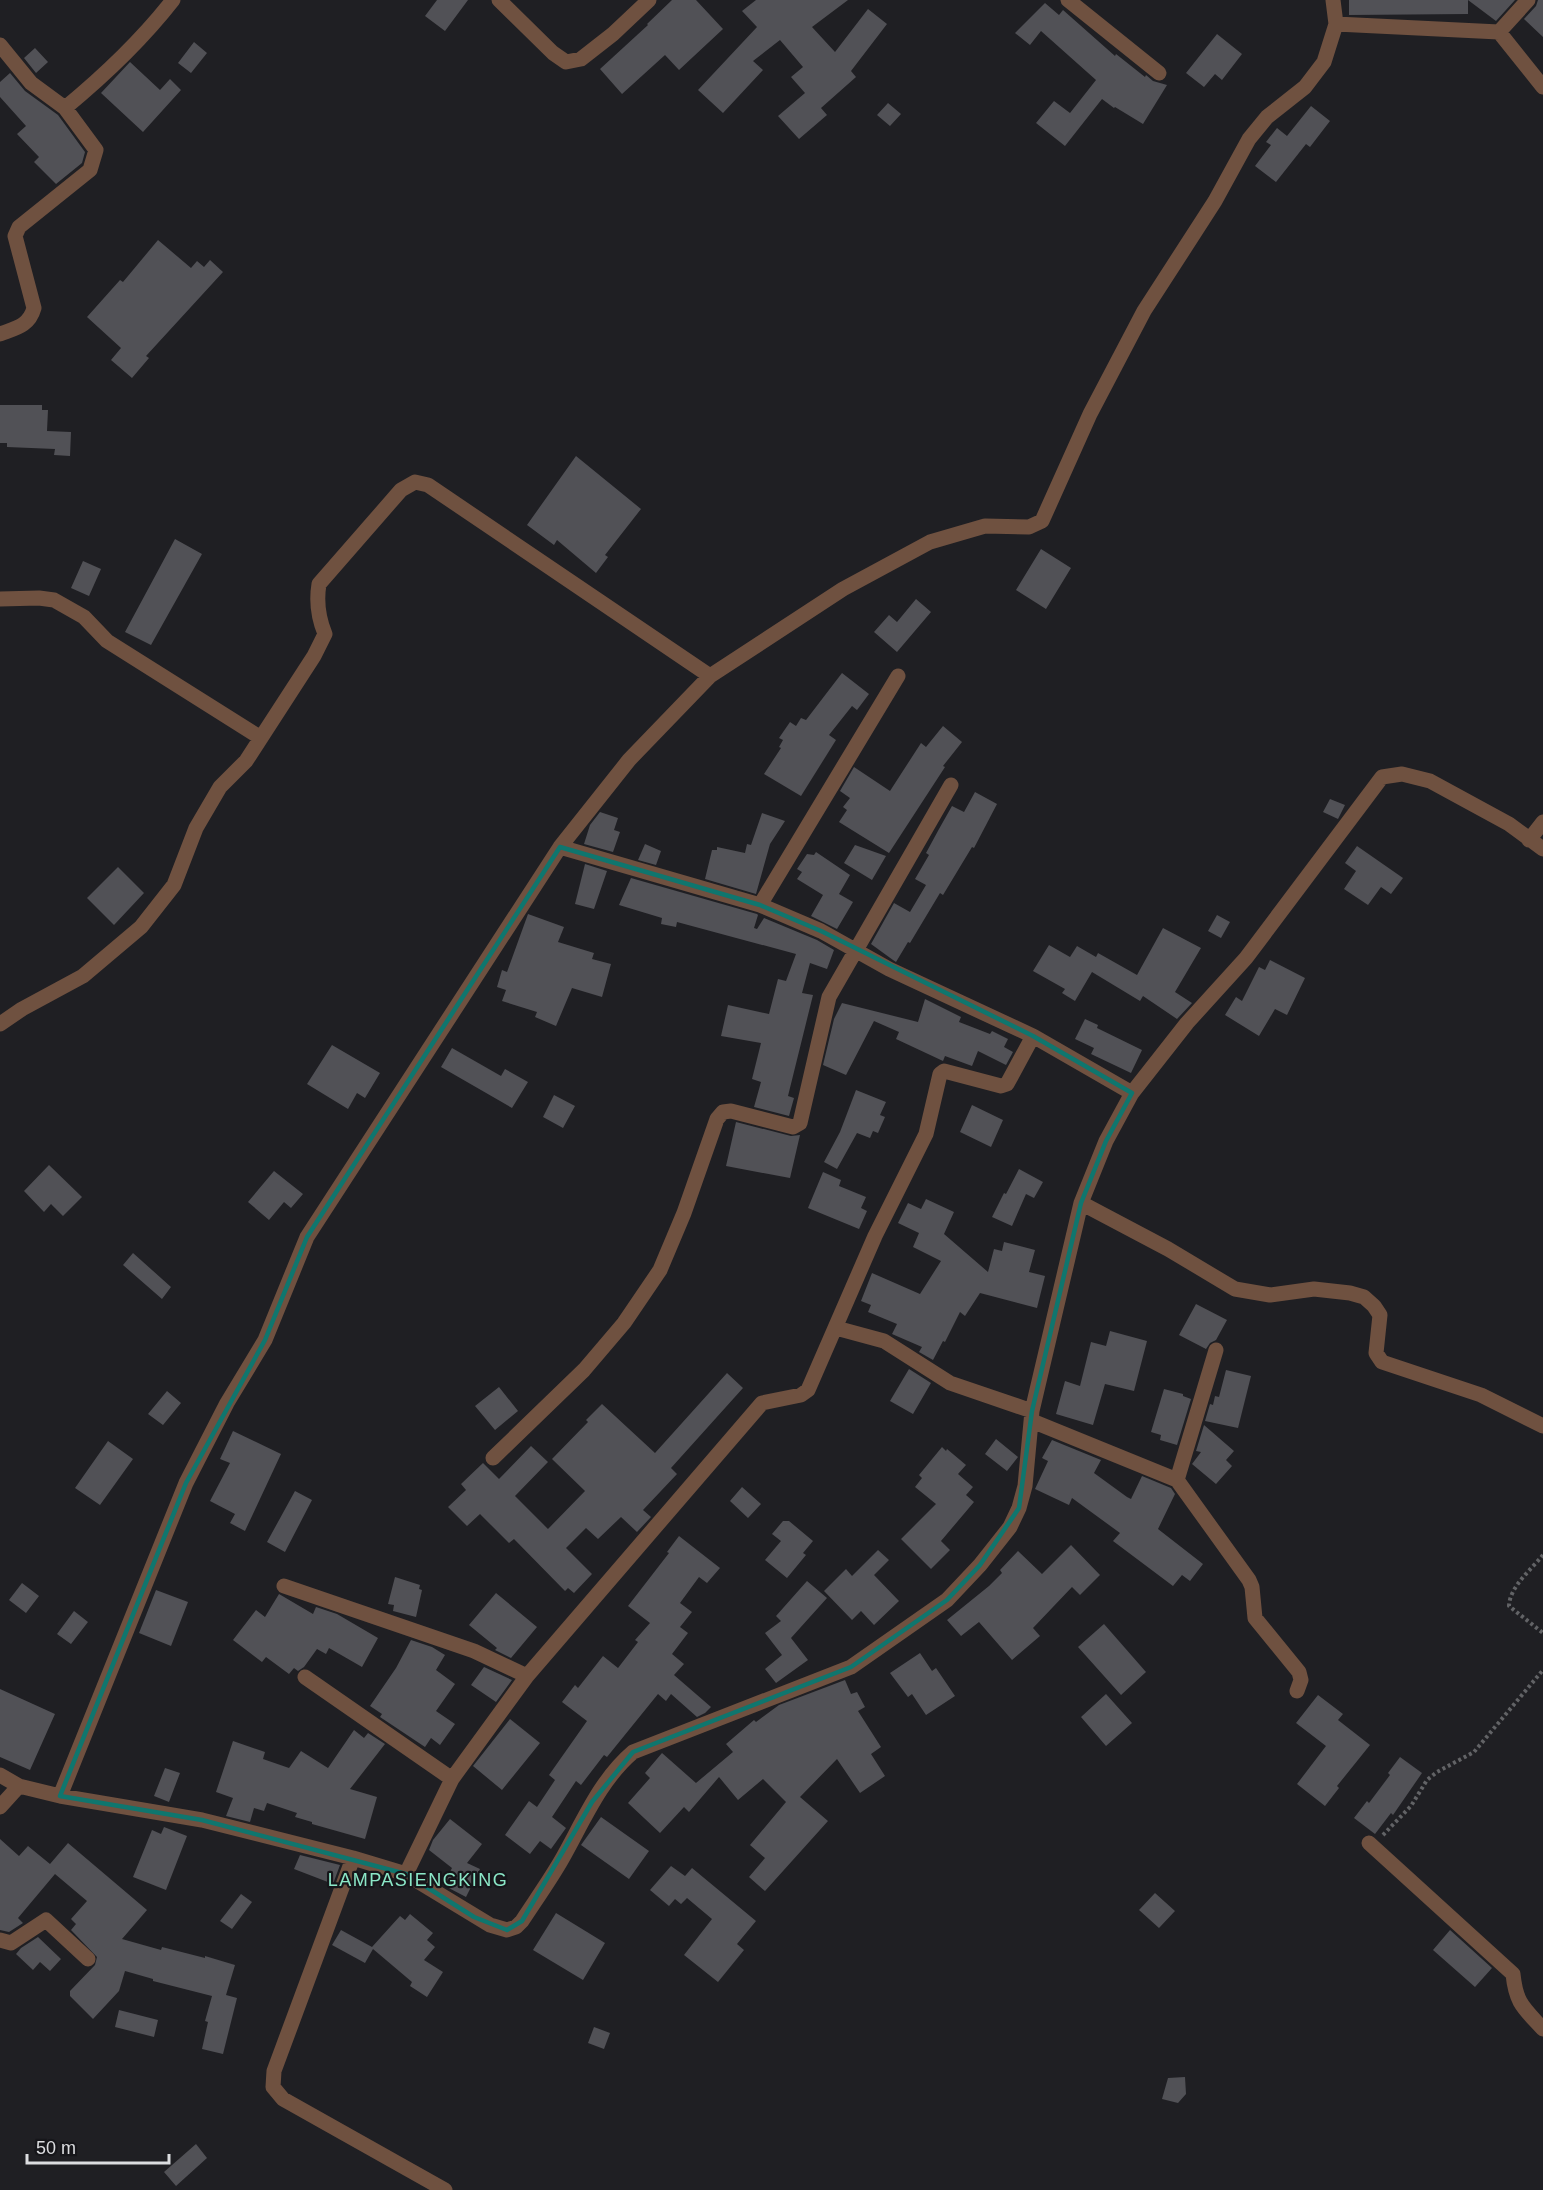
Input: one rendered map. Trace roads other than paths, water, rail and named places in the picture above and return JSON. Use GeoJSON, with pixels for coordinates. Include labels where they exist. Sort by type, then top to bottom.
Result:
{"type":"FeatureCollection","features":[{"type":"Feature","properties":{"kind":"street"},"geometry":{"type":"LineString","coordinates":[[65,108],[107,74],[151,29],[173,0]]}},
{"type":"Feature","properties":{"kind":"street"},"geometry":{"type":"LineString","coordinates":[[499,0],[552,53],[566,62],[581,59],[613,34],[649,0]]}},
{"type":"Feature","properties":{"kind":"street"},"geometry":{"type":"LineString","coordinates":[[1068,0],[1159,73]]}},
{"type":"Feature","properties":{"kind":"street"},"geometry":{"type":"LineString","coordinates":[[60,1796],[186,1483],[227,1403],[265,1340],[307,1237],[560,847],[629,760],[710,676],[843,589],[930,542],[985,526],[1029,528],[1042,521],[1090,414],[1144,311],[1215,201],[1254,131],[1267,117],[1305,87],[1320,68],[1332,41],[1336,24],[1333,0]]}},
{"type":"Feature","properties":{"kind":"street"},"geometry":{"type":"LineString","coordinates":[[1499,32],[1528,0]]}},
{"type":"Feature","properties":{"kind":"street"},"geometry":{"type":"LineString","coordinates":[[1336,24],[1499,32],[1543,87]]}},
{"type":"Feature","properties":{"kind":"street"},"geometry":{"type":"LineString","coordinates":[[0,45],[31,83],[65,108],[96,150],[90,170],[19,227],[15,236],[34,308],[32,317],[26,324],[0,334]]}},
{"type":"Feature","properties":{"kind":"street"},"geometry":{"type":"LineString","coordinates":[[0,1024],[22,1009],[83,976],[141,927],[174,885],[196,828],[220,786],[246,761],[315,656],[325,634],[320,623],[317,599],[320,584],[401,490],[415,482],[428,485],[710,676]]}},
{"type":"Feature","properties":{"kind":"street"},"geometry":{"type":"LineString","coordinates":[[0,599],[54,600],[84,617],[107,641],[261,738]]}},
{"type":"Feature","properties":{"kind":"street"},"geometry":{"type":"LineString","coordinates":[[760,905],[898,676]]}},
{"type":"Feature","properties":{"kind":"street"},"geometry":{"type":"LineString","coordinates":[[0,1775],[19,1786],[60,1796],[202,1820],[353,1858],[406,1874],[490,1925],[507,1930],[516,1927],[562,1860],[592,1802],[622,1761],[633,1752],[851,1667],[947,1600],[980,1565],[1010,1527],[1025,1486],[1032,1416],[1081,1203],[1106,1141],[1132,1093],[1187,1023],[1246,958],[1382,777],[1402,774],[1430,781],[1509,824],[1543,849]]}},
{"type":"Feature","properties":{"kind":"street"},"geometry":{"type":"LineString","coordinates":[[494,1458],[584,1370],[624,1323],[660,1270],[684,1213],[717,1119],[723,1112],[731,1111],[793,1127],[800,1123],[829,997],[951,785]]}},
{"type":"Feature","properties":{"kind":"street"},"geometry":{"type":"LineString","coordinates":[[1529,840],[1543,822]]}},
{"type":"Feature","properties":{"kind":"street"},"geometry":{"type":"LineString","coordinates":[[560,847],[760,905],[821,931],[889,969],[1034,1036],[1132,1093]]}},
{"type":"Feature","properties":{"kind":"street"},"geometry":{"type":"LineString","coordinates":[[406,1874],[452,1779],[527,1676],[762,1403],[801,1395],[808,1390],[875,1236],[926,1134],[940,1074],[944,1071],[1001,1086],[1007,1084],[1034,1036]]}},
{"type":"Feature","properties":{"kind":"street"},"geometry":{"type":"LineString","coordinates":[[1081,1203],[1168,1249],[1235,1289],[1270,1295],[1314,1289],[1364,1297],[1380,1314],[1376,1353],[1382,1362],[1481,1395],[1543,1426]]}},
{"type":"Feature","properties":{"kind":"street"},"geometry":{"type":"LineString","coordinates":[[836,1328],[884,1341],[950,1383],[1032,1416],[1177,1480],[1249,1580],[1252,1587],[1255,1618],[1299,1672],[1301,1680],[1297,1691]]}},
{"type":"Feature","properties":{"kind":"street"},"geometry":{"type":"LineString","coordinates":[[1177,1480],[1216,1350]]}},
{"type":"Feature","properties":{"kind":"street"},"geometry":{"type":"LineString","coordinates":[[284,1586],[474,1651],[527,1676]]}},
{"type":"Feature","properties":{"kind":"street"},"geometry":{"type":"LineString","coordinates":[[305,1677],[452,1779]]}},
{"type":"Feature","properties":{"kind":"street"},"geometry":{"type":"LineString","coordinates":[[0,1807],[19,1786]]}},
{"type":"Feature","properties":{"kind":"street"},"geometry":{"type":"LineString","coordinates":[[1369,1843],[1513,1974],[1518,2002],[1543,2029]]}},
{"type":"Feature","properties":{"kind":"street"},"geometry":{"type":"LineString","coordinates":[[353,1858],[274,2071],[273,2087],[283,2099],[445,2190]]}},
{"type":"Feature","properties":{"kind":"street"},"geometry":{"type":"LineString","coordinates":[[0,1940],[11,1943],[46,1920],[88,1959]]}},
{"type":"Feature","properties":{"kind":"district","name":"LAMPASIENGKING"},"geometry":{"type":"Point","coordinates":[418,1880]}}]}
